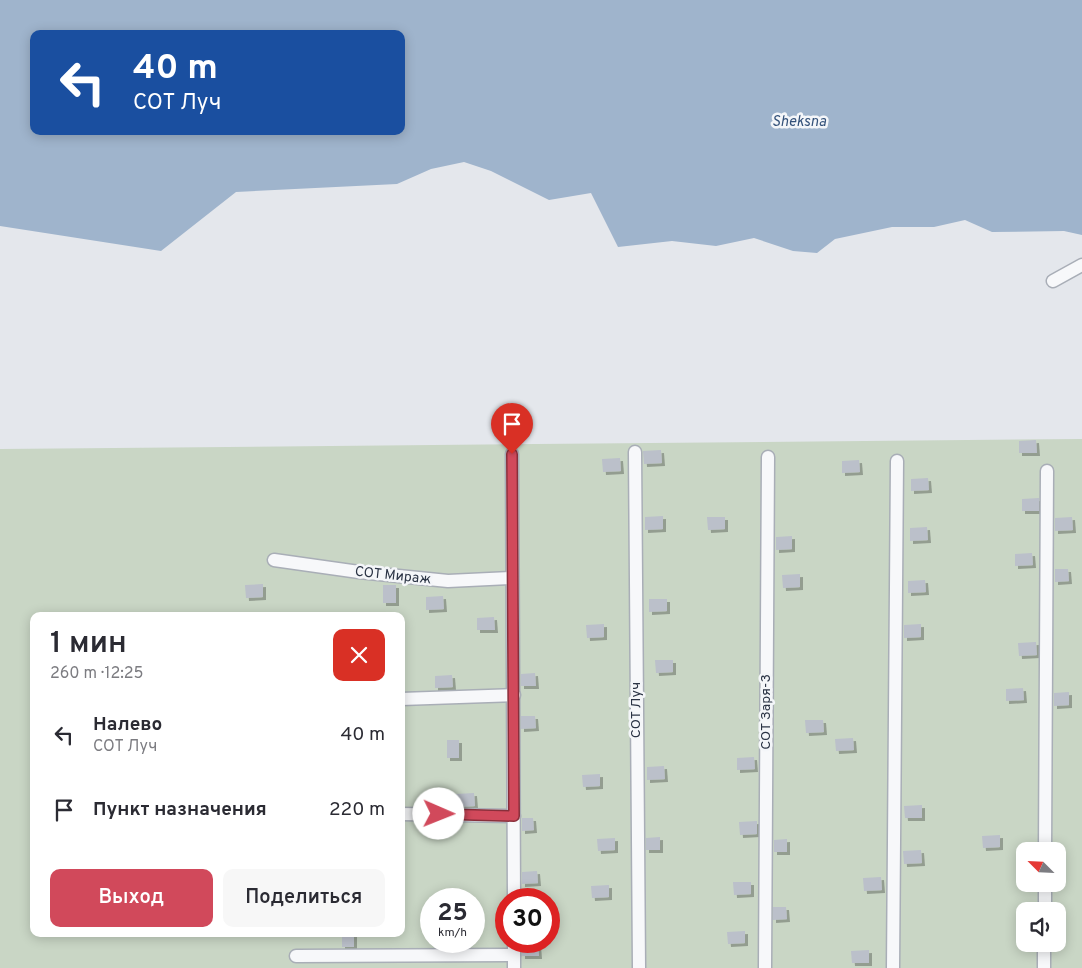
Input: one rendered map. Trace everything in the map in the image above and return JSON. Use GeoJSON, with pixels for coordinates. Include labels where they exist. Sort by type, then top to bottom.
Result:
{"type":"FeatureCollection","features":[{"type":"Feature","properties":{"kind":"street"},"geometry":{"type":"LineString","coordinates":[[1053,281],[1082,266]]}},
{"type":"Feature","properties":{"kind":"street","name":"СОТ Луч"},"geometry":{"type":"LineString","coordinates":[[634,452],[638,968]]}},
{"type":"Feature","properties":{"kind":"street"},"geometry":{"type":"LineString","coordinates":[[512,454],[514,888]]}},
{"type":"Feature","properties":{"kind":"street","name":"СОТ Заря-3"},"geometry":{"type":"LineString","coordinates":[[765,968],[768,457]]}},
{"type":"Feature","properties":{"kind":"street"},"geometry":{"type":"LineString","coordinates":[[893,968],[897,461]]}},
{"type":"Feature","properties":{"kind":"street"},"geometry":{"type":"LineString","coordinates":[[1045,842],[1047,470]]}},
{"type":"Feature","properties":{"kind":"street","name":"СОТ Мираж"},"geometry":{"type":"LineString","coordinates":[[274,560],[359,572],[448,581],[512,578]]}},
{"type":"Feature","properties":{"kind":"street"},"geometry":{"type":"LineString","coordinates":[[405,699],[514,695]]}},
{"type":"Feature","properties":{"kind":"street"},"geometry":{"type":"LineString","coordinates":[[405,814],[514,816]]}},
{"type":"Feature","properties":{"kind":"street"},"geometry":{"type":"LineString","coordinates":[[1044,952],[1044,968]]}},
{"type":"Feature","properties":{"kind":"street"},"geometry":{"type":"LineString","coordinates":[[296,956],[514,954],[514,968]]}},
{"type":"Feature","properties":{"kind":"green space"},"geometry":{"type":"Polygon","coordinates":[[[1082,439],[1082,968],[0,968],[0,449],[1082,439]]]}},
{"type":"Feature","properties":{"kind":"water","name":"Sheksna"},"geometry":{"type":"Polygon","coordinates":[[[0,0],[1082,0],[1082,235],[1064,231],[992,232],[965,220],[934,227],[892,227],[835,239],[817,253],[793,251],[754,238],[716,246],[672,241],[618,247],[591,193],[549,200],[491,171],[464,162],[431,169],[397,184],[236,192],[161,251],[0,226],[0,0]]]}},
{"type":"Feature","properties":{"kind":"building"},"geometry":{"type":"Polygon","coordinates":[[[1036,440],[1037,453],[1019,453],[1019,441],[1036,440]]]}},
{"type":"Feature","properties":{"kind":"building"},"geometry":{"type":"Polygon","coordinates":[[[661,450],[662,463],[644,464],[643,451],[661,450]]]}},
{"type":"Feature","properties":{"kind":"building"},"geometry":{"type":"Polygon","coordinates":[[[620,458],[621,471],[603,472],[602,459],[620,458]]]}},
{"type":"Feature","properties":{"kind":"building"},"geometry":{"type":"Polygon","coordinates":[[[859,460],[860,472],[842,473],[842,461],[859,460]]]}},
{"type":"Feature","properties":{"kind":"building"},"geometry":{"type":"Polygon","coordinates":[[[928,478],[929,490],[911,491],[911,479],[928,478]]]}},
{"type":"Feature","properties":{"kind":"building"},"geometry":{"type":"Polygon","coordinates":[[[1039,498],[1039,511],[1022,511],[1022,499],[1039,498]]]}},
{"type":"Feature","properties":{"kind":"building"},"geometry":{"type":"Polygon","coordinates":[[[663,516],[663,529],[645,530],[645,517],[663,516]]]}},
{"type":"Feature","properties":{"kind":"building"},"geometry":{"type":"Polygon","coordinates":[[[707,517],[725,517],[725,529],[708,530],[707,517]]]}},
{"type":"Feature","properties":{"kind":"building"},"geometry":{"type":"Polygon","coordinates":[[[1072,517],[1073,530],[1055,531],[1055,518],[1072,517]]]}},
{"type":"Feature","properties":{"kind":"building"},"geometry":{"type":"Polygon","coordinates":[[[927,527],[928,540],[910,541],[910,528],[927,527]]]}},
{"type":"Feature","properties":{"kind":"building"},"geometry":{"type":"Polygon","coordinates":[[[792,536],[792,549],[776,550],[776,537],[792,536]]]}},
{"type":"Feature","properties":{"kind":"building"},"geometry":{"type":"Polygon","coordinates":[[[1032,553],[1033,565],[1015,566],[1015,554],[1032,553]]]}},
{"type":"Feature","properties":{"kind":"building"},"geometry":{"type":"Polygon","coordinates":[[[1055,569],[1068,569],[1069,581],[1055,582],[1055,569]]]}},
{"type":"Feature","properties":{"kind":"building"},"geometry":{"type":"Polygon","coordinates":[[[800,574],[800,587],[783,588],[782,575],[800,574]]]}},
{"type":"Feature","properties":{"kind":"building"},"geometry":{"type":"Polygon","coordinates":[[[925,580],[926,592],[908,593],[908,581],[925,580]]]}},
{"type":"Feature","properties":{"kind":"building"},"geometry":{"type":"Polygon","coordinates":[[[263,584],[263,597],[246,598],[245,585],[263,584]]]}},
{"type":"Feature","properties":{"kind":"building"},"geometry":{"type":"Polygon","coordinates":[[[383,585],[396,585],[396,603],[383,603],[383,585]]]}},
{"type":"Feature","properties":{"kind":"building"},"geometry":{"type":"Polygon","coordinates":[[[443,596],[444,609],[426,610],[426,597],[443,596]]]}},
{"type":"Feature","properties":{"kind":"building"},"geometry":{"type":"Polygon","coordinates":[[[649,599],[667,599],[667,611],[649,612],[649,599]]]}},
{"type":"Feature","properties":{"kind":"building"},"geometry":{"type":"Polygon","coordinates":[[[494,617],[495,630],[477,630],[477,618],[494,617]]]}},
{"type":"Feature","properties":{"kind":"building"},"geometry":{"type":"Polygon","coordinates":[[[604,624],[604,637],[587,638],[586,625],[604,624]]]}},
{"type":"Feature","properties":{"kind":"building"},"geometry":{"type":"Polygon","coordinates":[[[921,624],[921,637],[904,638],[904,625],[921,624]]]}},
{"type":"Feature","properties":{"kind":"building"},"geometry":{"type":"Polygon","coordinates":[[[1036,642],[1037,655],[1019,656],[1018,643],[1036,642]]]}},
{"type":"Feature","properties":{"kind":"building"},"geometry":{"type":"Polygon","coordinates":[[[655,660],[673,660],[673,672],[656,673],[655,660]]]}},
{"type":"Feature","properties":{"kind":"building"},"geometry":{"type":"Polygon","coordinates":[[[535,673],[536,686],[521,686],[521,674],[535,673]]]}},
{"type":"Feature","properties":{"kind":"building"},"geometry":{"type":"Polygon","coordinates":[[[452,675],[453,687],[435,688],[435,676],[452,675]]]}},
{"type":"Feature","properties":{"kind":"building"},"geometry":{"type":"Polygon","coordinates":[[[1023,688],[1024,700],[1006,701],[1006,689],[1023,688]]]}},
{"type":"Feature","properties":{"kind":"building"},"geometry":{"type":"Polygon","coordinates":[[[1069,692],[1069,705],[1054,706],[1054,693],[1069,692]]]}},
{"type":"Feature","properties":{"kind":"building"},"geometry":{"type":"Polygon","coordinates":[[[521,716],[535,716],[536,728],[521,729],[521,716]]]}},
{"type":"Feature","properties":{"kind":"building"},"geometry":{"type":"Polygon","coordinates":[[[805,720],[823,720],[824,732],[806,733],[805,720]]]}},
{"type":"Feature","properties":{"kind":"building"},"geometry":{"type":"Polygon","coordinates":[[[853,738],[854,750],[836,751],[835,739],[853,738]]]}},
{"type":"Feature","properties":{"kind":"building"},"geometry":{"type":"Polygon","coordinates":[[[447,740],[459,740],[459,758],[447,758],[447,740]]]}},
{"type":"Feature","properties":{"kind":"building"},"geometry":{"type":"Polygon","coordinates":[[[754,757],[755,769],[737,770],[737,758],[754,757]]]}},
{"type":"Feature","properties":{"kind":"building"},"geometry":{"type":"Polygon","coordinates":[[[664,766],[665,779],[647,780],[647,767],[664,766]]]}},
{"type":"Feature","properties":{"kind":"building"},"geometry":{"type":"Polygon","coordinates":[[[600,774],[600,786],[583,787],[582,775],[600,774]]]}},
{"type":"Feature","properties":{"kind":"building"},"geometry":{"type":"Polygon","coordinates":[[[474,793],[475,806],[457,807],[456,794],[474,793]]]}},
{"type":"Feature","properties":{"kind":"building"},"geometry":{"type":"Polygon","coordinates":[[[922,805],[922,818],[905,818],[904,806],[922,805]]]}},
{"type":"Feature","properties":{"kind":"building"},"geometry":{"type":"Polygon","coordinates":[[[522,818],[533,818],[534,830],[522,831],[522,818]]]}},
{"type":"Feature","properties":{"kind":"building"},"geometry":{"type":"Polygon","coordinates":[[[757,821],[757,834],[740,835],[739,822],[757,821]]]}},
{"type":"Feature","properties":{"kind":"building"},"geometry":{"type":"Polygon","coordinates":[[[1000,835],[1000,847],[983,848],[982,836],[1000,835]]]}},
{"type":"Feature","properties":{"kind":"building"},"geometry":{"type":"Polygon","coordinates":[[[660,837],[660,850],[646,850],[646,838],[660,837]]]}},
{"type":"Feature","properties":{"kind":"building"},"geometry":{"type":"Polygon","coordinates":[[[615,838],[615,850],[598,851],[597,839],[615,838]]]}},
{"type":"Feature","properties":{"kind":"building"},"geometry":{"type":"Polygon","coordinates":[[[787,839],[787,852],[774,852],[774,840],[787,839]]]}},
{"type":"Feature","properties":{"kind":"building"},"geometry":{"type":"Polygon","coordinates":[[[921,850],[922,863],[904,864],[903,851],[921,850]]]}},
{"type":"Feature","properties":{"kind":"building"},"geometry":{"type":"Polygon","coordinates":[[[537,871],[538,883],[522,884],[522,872],[537,871]]]}},
{"type":"Feature","properties":{"kind":"building"},"geometry":{"type":"Polygon","coordinates":[[[881,877],[882,890],[864,891],[863,878],[881,877]]]}},
{"type":"Feature","properties":{"kind":"building"},"geometry":{"type":"Polygon","coordinates":[[[733,882],[751,882],[751,894],[734,895],[733,882]]]}},
{"type":"Feature","properties":{"kind":"building"},"geometry":{"type":"Polygon","coordinates":[[[609,885],[609,897],[592,898],[591,886],[609,885]]]}},
{"type":"Feature","properties":{"kind":"building"},"geometry":{"type":"Polygon","coordinates":[[[773,907],[786,907],[787,919],[773,920],[773,907]]]}},
{"type":"Feature","properties":{"kind":"building"},"geometry":{"type":"Polygon","coordinates":[[[745,931],[745,943],[728,944],[727,932],[745,931]]]}},
{"type":"Feature","properties":{"kind":"building"},"geometry":{"type":"Polygon","coordinates":[[[342,937],[354,937],[354,947],[342,947],[342,937]]]}},
{"type":"Feature","properties":{"kind":"building"},"geometry":{"type":"Polygon","coordinates":[[[869,950],[869,963],[852,963],[851,951],[869,950]]]}},
{"type":"Feature","properties":{"kind":"building"},"geometry":{"type":"Polygon","coordinates":[[[522,953],[539,953],[539,956],[522,956],[522,953]]]}},
{"type":"Feature","properties":{"kind":"route"},"geometry":{"type":"LineString","coordinates":[[439,814],[514,816],[512,454]]}}]}
